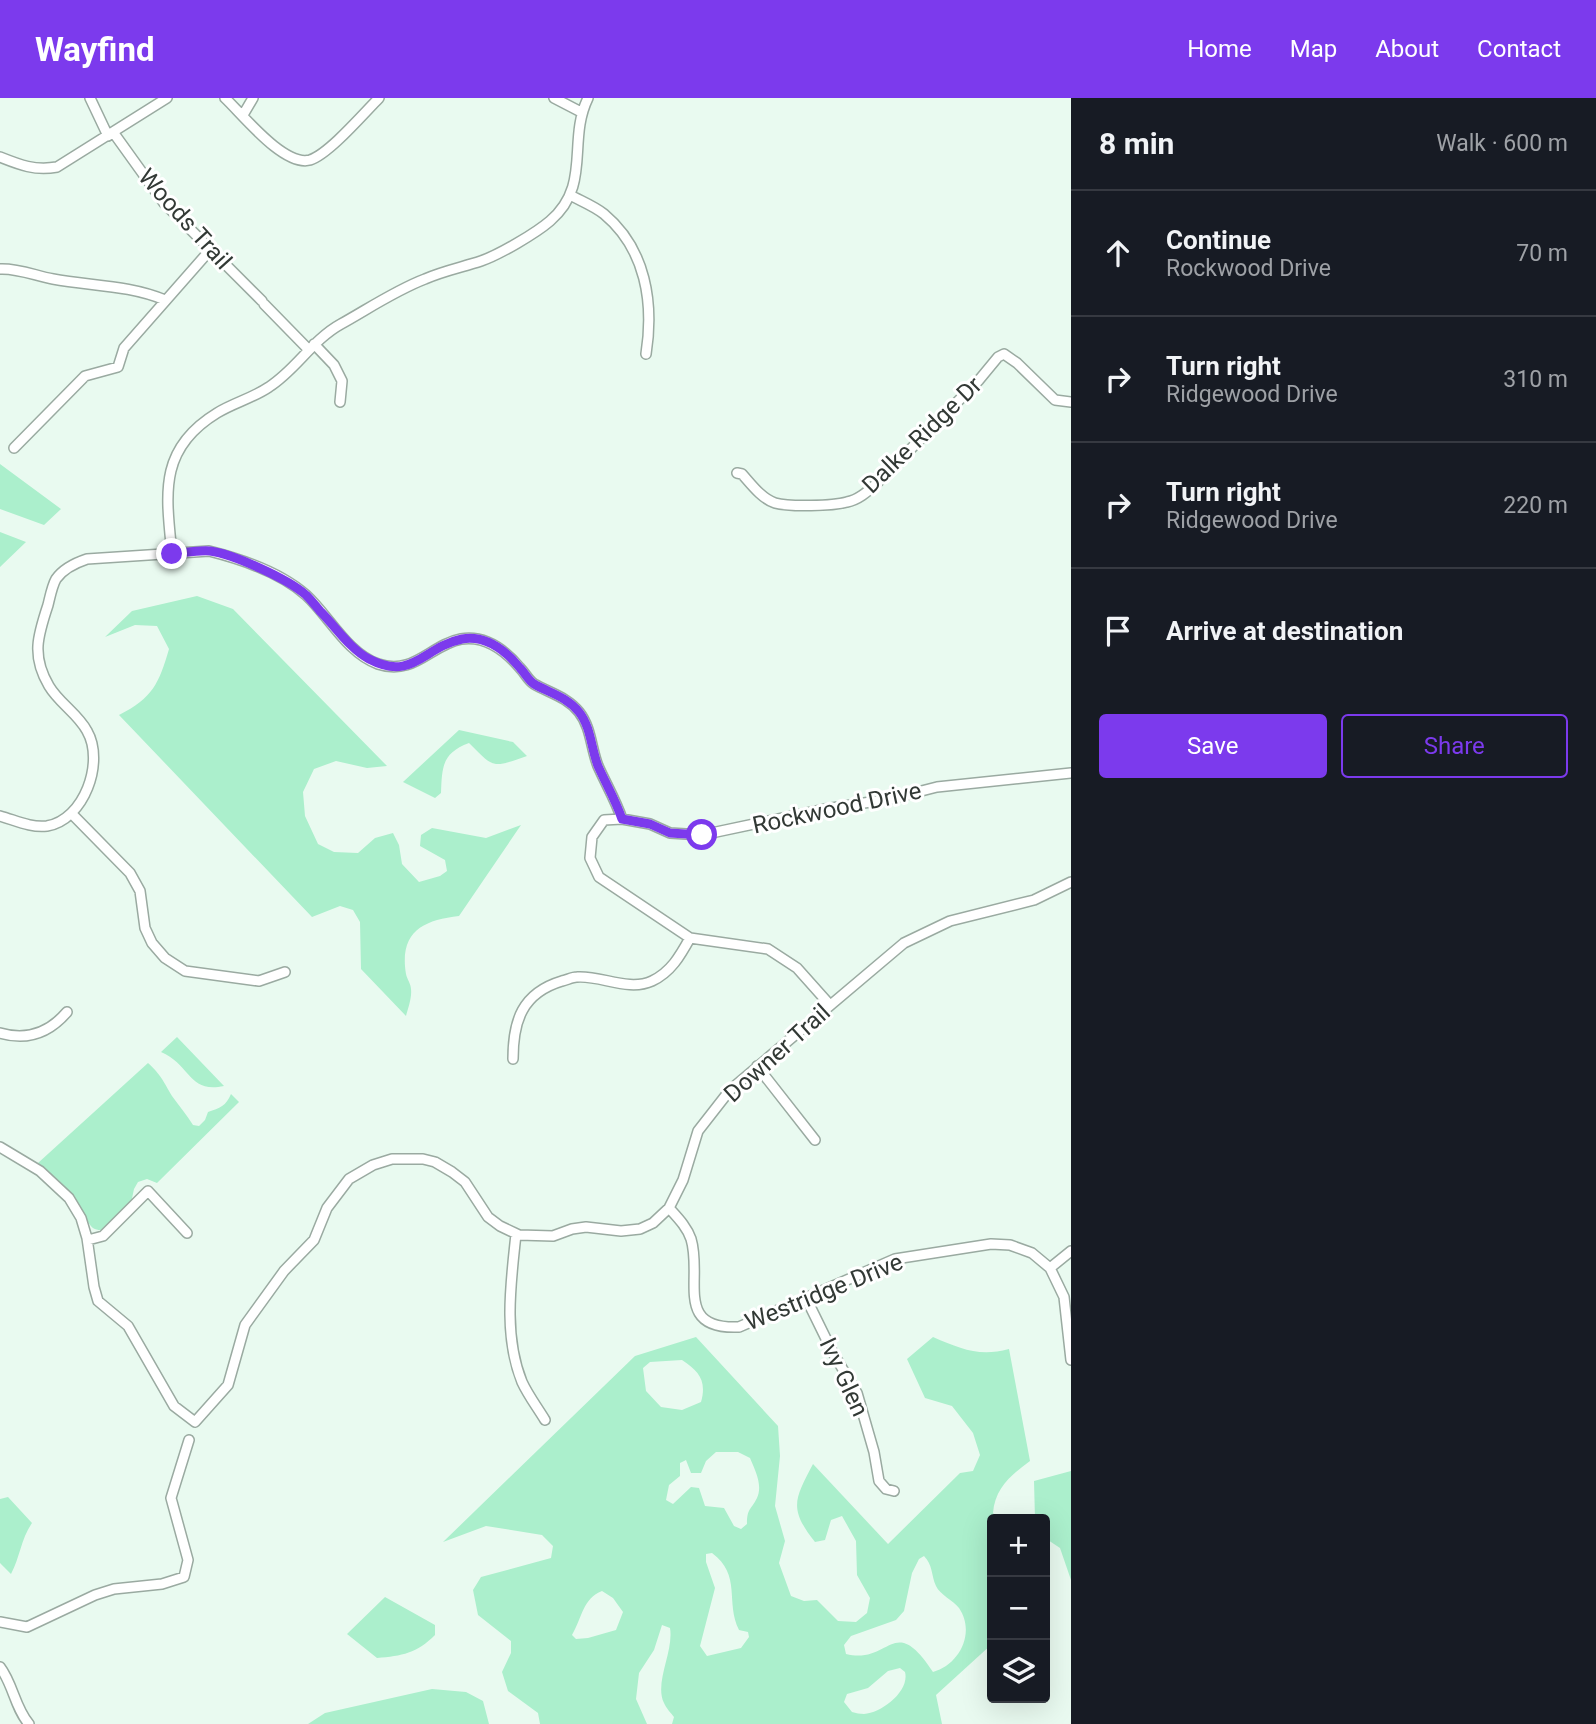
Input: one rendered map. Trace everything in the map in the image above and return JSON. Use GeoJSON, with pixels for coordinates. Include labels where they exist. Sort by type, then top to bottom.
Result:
{"type":"FeatureCollection","features":[{"type":"Feature","properties":{"kind":"street","name":"Woods Trail"},"geometry":{"type":"LineString","coordinates":[[90,98],[111,134],[153,189],[263,302],[334,365],[342,380],[340,402]]}},
{"type":"Feature","properties":{"kind":"street"},"geometry":{"type":"LineString","coordinates":[[0,158],[26,168],[42,170],[57,167],[167,98]]}},
{"type":"Feature","properties":{"kind":"street"},"geometry":{"type":"LineString","coordinates":[[225,98],[282,154],[309,161],[323,154],[379,98]]}},
{"type":"Feature","properties":{"kind":"street"},"geometry":{"type":"LineString","coordinates":[[243,115],[253,98]]}},
{"type":"Feature","properties":{"kind":"street"},"geometry":{"type":"LineString","coordinates":[[554,98],[581,112]]}},
{"type":"Feature","properties":{"kind":"street"},"geometry":{"type":"LineString","coordinates":[[172,554],[166,495],[172,467],[181,445],[197,426],[219,411],[281,379],[311,346],[337,326],[425,279],[485,260],[550,221],[570,195],[578,169],[577,140],[581,112],[588,98]]}},
{"type":"Feature","properties":{"kind":"street"},"geometry":{"type":"LineString","coordinates":[[570,195],[602,213],[621,231],[635,253],[644,275],[649,300],[650,328],[646,354]]}},
{"type":"Feature","properties":{"kind":"street"},"geometry":{"type":"LineString","coordinates":[[14,448],[85,376],[118,367],[124,348],[211,249]]}},
{"type":"Feature","properties":{"kind":"street"},"geometry":{"type":"LineString","coordinates":[[0,269],[52,279],[142,290],[165,300]]}},
{"type":"Feature","properties":{"kind":"street","name":"Dalke Ridge Dr"},"geometry":{"type":"LineString","coordinates":[[737,473],[742,474],[762,496],[775,503],[819,505],[848,502],[862,496],[979,380],[998,357],[1004,354],[1055,400],[1071,402]]}},
{"type":"Feature","properties":{"kind":"street"},"geometry":{"type":"LineString","coordinates":[[0,816],[29,825],[47,826],[72,814],[84,796],[94,761],[87,730],[50,688],[37,656],[37,637],[56,580],[71,565],[87,559],[209,551],[229,556],[286,581],[306,595],[361,655],[379,664],[396,667],[415,663],[444,643],[465,638],[483,640],[503,650],[531,682],[566,699],[579,712],[589,729],[599,769],[612,792],[622,819],[604,820],[592,837],[590,858],[599,877],[690,938],[768,949],[797,968],[831,1005]]}},
{"type":"Feature","properties":{"kind":"street","name":"Rockwood Drive"},"geometry":{"type":"LineString","coordinates":[[622,819],[650,824],[670,833],[702,835],[825,809],[890,799],[937,786],[1071,774]]}},
{"type":"Feature","properties":{"kind":"street"},"geometry":{"type":"LineString","coordinates":[[72,814],[130,873],[140,891],[145,929],[152,943],[165,958],[185,971],[260,981],[285,972]]}},
{"type":"Feature","properties":{"kind":"street","name":"Downer Trail"},"geometry":{"type":"LineString","coordinates":[[88,1240],[98,1300],[128,1326],[174,1406],[195,1422],[228,1385],[243,1332],[254,1311],[284,1271],[314,1240],[327,1208],[349,1179],[392,1159],[413,1158],[435,1162],[465,1182],[488,1217],[516,1234],[553,1236],[586,1227],[621,1231],[640,1229],[653,1223],[669,1208],[683,1180],[698,1131],[730,1090],[904,943],[950,921],[1034,900],[1071,882]]}},
{"type":"Feature","properties":{"kind":"street"},"geometry":{"type":"LineString","coordinates":[[513,1059],[513,1036],[520,1010],[544,987],[578,977],[625,984],[650,982],[675,965],[690,938]]}},
{"type":"Feature","properties":{"kind":"street"},"geometry":{"type":"LineString","coordinates":[[0,1033],[28,1036],[48,1030],[66,1012]]}},
{"type":"Feature","properties":{"kind":"street"},"geometry":{"type":"LineString","coordinates":[[757,1066],[815,1140]]}},
{"type":"Feature","properties":{"kind":"street"},"geometry":{"type":"LineString","coordinates":[[0,1147],[40,1171],[62,1191],[81,1218],[88,1240],[103,1236],[148,1191],[187,1233]]}},
{"type":"Feature","properties":{"kind":"street","name":"Westridge Drive"},"geometry":{"type":"LineString","coordinates":[[669,1208],[683,1223],[692,1241],[694,1304],[701,1317],[722,1328],[739,1327],[895,1259],[991,1244],[1010,1245],[1032,1253],[1050,1268]]}},
{"type":"Feature","properties":{"kind":"street"},"geometry":{"type":"LineString","coordinates":[[516,1234],[510,1288],[514,1354],[523,1384],[545,1420]]}},
{"type":"Feature","properties":{"kind":"street"},"geometry":{"type":"LineString","coordinates":[[1071,1251],[1050,1268],[1064,1297],[1071,1360]]}},
{"type":"Feature","properties":{"kind":"street","name":"Ivy Glen"},"geometry":{"type":"LineString","coordinates":[[806,1298],[833,1353],[857,1393],[874,1452],[878,1482],[886,1489],[894,1491]]}},
{"type":"Feature","properties":{"kind":"street"},"geometry":{"type":"LineString","coordinates":[[0,1622],[27,1627],[95,1595],[114,1589],[162,1584],[184,1577],[188,1560],[171,1498],[189,1440]]}},
{"type":"Feature","properties":{"kind":"street"},"geometry":{"type":"LineString","coordinates":[[0,1667],[29,1724]]}},
{"type":"Feature","properties":{"kind":"green space"},"geometry":{"type":"Polygon","coordinates":[[[0,464],[61,509],[44,525],[0,509],[0,464]]]}},
{"type":"Feature","properties":{"kind":"green space"},"geometry":{"type":"Polygon","coordinates":[[[0,532],[26,542],[0,567],[0,532]]]}},
{"type":"Feature","properties":{"kind":"green space"},"geometry":{"type":"Polygon","coordinates":[[[197,596],[233,609],[387,766],[367,768],[336,761],[314,769],[303,792],[305,816],[318,844],[334,852],[358,853],[375,838],[393,833],[399,845],[402,864],[419,882],[447,871],[445,860],[420,846],[421,835],[432,828],[486,838],[521,825],[459,916],[425,925],[410,938],[405,960],[411,992],[406,1016],[361,969],[360,922],[353,910],[340,906],[312,917],[119,715],[147,696],[158,680],[169,649],[157,626],[135,625],[105,637],[132,611],[197,596]]]}},
{"type":"Feature","properties":{"kind":"green space"},"geometry":{"type":"Polygon","coordinates":[[[459,730],[513,742],[527,756],[495,764],[484,758],[469,743],[453,751],[445,762],[441,793],[435,798],[403,782],[459,730]]]}},
{"type":"Feature","properties":{"kind":"green space"},"geometry":{"type":"Polygon","coordinates":[[[177,1037],[224,1086],[204,1086],[161,1052],[177,1037]]]}},
{"type":"Feature","properties":{"kind":"green space"},"geometry":{"type":"Polygon","coordinates":[[[148,1063],[193,1125],[199,1126],[208,1112],[222,1106],[231,1094],[239,1102],[157,1183],[147,1179],[138,1182],[131,1203],[101,1230],[97,1230],[89,1224],[67,1190],[38,1163],[148,1063]]]}},
{"type":"Feature","properties":{"kind":"green space"},"geometry":{"type":"Polygon","coordinates":[[[696,1337],[778,1426],[780,1456],[775,1506],[785,1541],[779,1563],[791,1596],[804,1601],[817,1600],[838,1621],[856,1622],[867,1613],[870,1598],[857,1575],[856,1541],[842,1516],[831,1520],[825,1540],[815,1542],[798,1512],[799,1495],[813,1464],[888,1544],[960,1473],[973,1471],[980,1455],[973,1433],[952,1406],[925,1398],[907,1359],[933,1337],[979,1352],[1009,1349],[1030,1461],[1005,1483],[994,1504],[994,1514],[987,1514],[987,1649],[936,1695],[942,1724],[672,1724],[674,1717],[664,1703],[661,1686],[670,1628],[662,1625],[654,1650],[639,1673],[636,1699],[647,1724],[540,1724],[538,1713],[508,1691],[502,1672],[511,1653],[511,1641],[478,1615],[473,1590],[481,1577],[551,1558],[553,1546],[542,1535],[486,1526],[443,1542],[635,1356],[696,1337]],[[682,1360],[650,1362],[643,1368],[646,1391],[661,1407],[682,1410],[701,1402],[703,1388],[700,1377],[682,1360]],[[716,1452],[706,1461],[701,1473],[691,1473],[686,1460],[680,1463],[680,1476],[669,1485],[666,1500],[673,1504],[691,1487],[699,1488],[705,1506],[724,1508],[734,1526],[741,1529],[747,1524],[749,1512],[759,1493],[758,1478],[750,1458],[738,1452],[716,1452]],[[712,1553],[706,1554],[715,1588],[700,1646],[707,1656],[741,1648],[749,1637],[748,1632],[739,1630],[735,1620],[727,1570],[712,1553]],[[924,1556],[919,1559],[912,1573],[904,1611],[896,1620],[851,1636],[844,1645],[846,1654],[873,1653],[900,1642],[920,1654],[933,1672],[950,1663],[957,1655],[965,1637],[964,1618],[959,1608],[938,1589],[924,1556]],[[602,1591],[596,1594],[584,1609],[572,1635],[576,1639],[616,1630],[623,1612],[613,1598],[602,1591]],[[900,1668],[888,1671],[868,1688],[847,1694],[844,1702],[852,1712],[871,1713],[893,1700],[903,1686],[905,1672],[900,1668]]]}},
{"type":"Feature","properties":{"kind":"green space"},"geometry":{"type":"Polygon","coordinates":[[[1071,1471],[1071,1580],[1060,1548],[1050,1541],[1050,1514],[1035,1514],[1034,1481],[1071,1471]]]}},
{"type":"Feature","properties":{"kind":"green space"},"geometry":{"type":"Polygon","coordinates":[[[8,1497],[32,1523],[11,1574],[0,1563],[0,1499],[8,1497]]]}},
{"type":"Feature","properties":{"kind":"green space"},"geometry":{"type":"Polygon","coordinates":[[[385,1597],[435,1625],[435,1635],[409,1652],[377,1658],[347,1634],[385,1597]]]}},
{"type":"Feature","properties":{"kind":"green space"},"geometry":{"type":"Polygon","coordinates":[[[432,1689],[466,1692],[483,1701],[489,1724],[308,1724],[325,1713],[432,1689]]]}},
{"type":"Feature","properties":{"kind":"route"},"geometry":{"type":"LineString","coordinates":[[172,554],[209,551],[229,556],[286,581],[306,595],[361,655],[379,664],[396,667],[415,663],[444,643],[465,638],[483,640],[503,650],[531,682],[566,699],[579,712],[589,729],[599,769],[612,792],[622,819],[650,824],[670,833],[702,835]]}}]}
